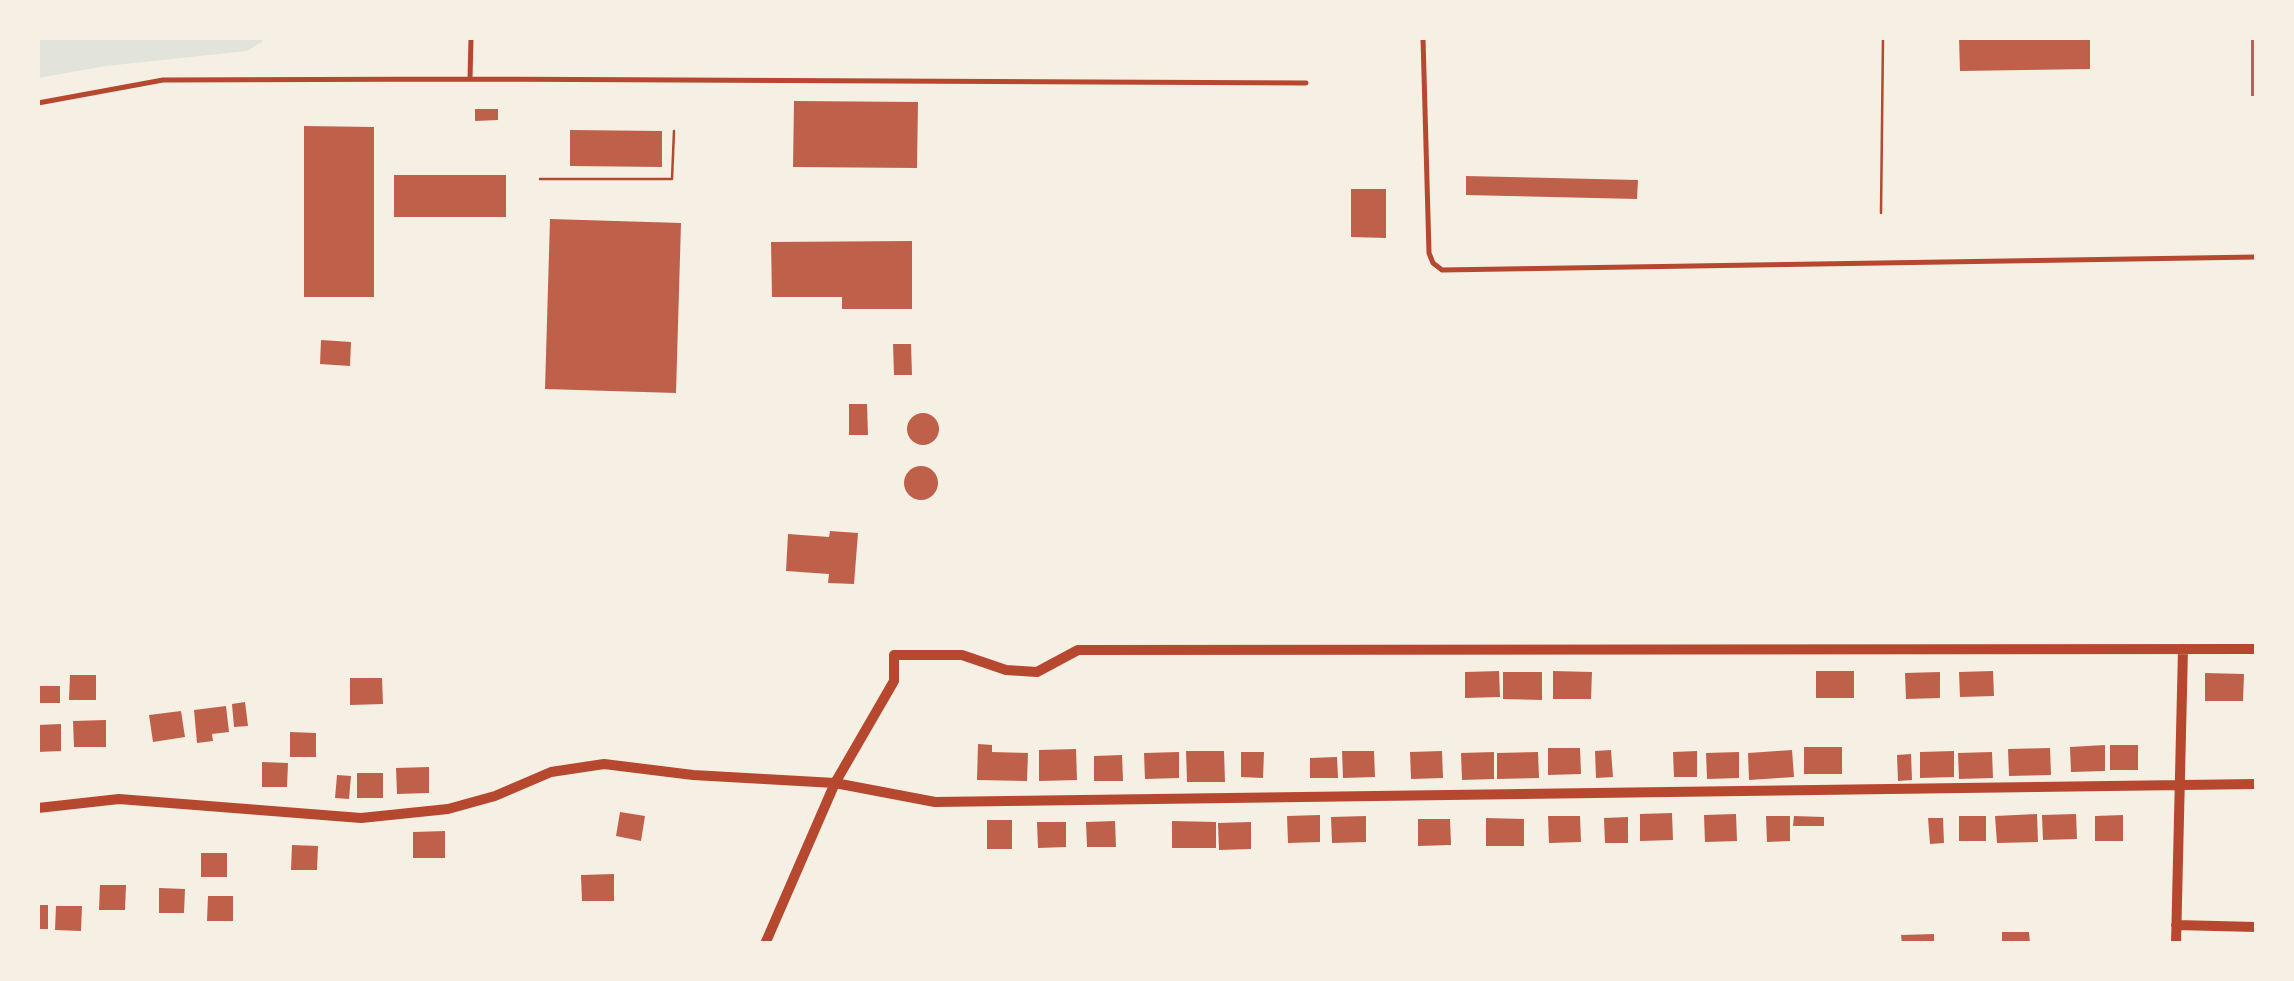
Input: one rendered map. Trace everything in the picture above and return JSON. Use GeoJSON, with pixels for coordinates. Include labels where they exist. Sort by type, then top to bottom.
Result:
{"type":"FeatureCollection","features":[{"type":"Feature","properties":{"kind":"street"},"geometry":{"type":"LineString","coordinates":[[765,944],[835,783],[894,681],[894,655],[962,655],[1006,670],[1037,672],[1078,650],[2256,648]]}},
{"type":"Feature","properties":{"kind":"street"},"geometry":{"type":"LineString","coordinates":[[2176,944],[2183,649]]}},
{"type":"Feature","properties":{"kind":"street"},"geometry":{"type":"LineString","coordinates":[[38,808],[119,799],[361,818],[448,810],[552,772],[604,764],[693,775],[835,783],[936,802],[2256,784]]}},
{"type":"Feature","properties":{"kind":"street"},"geometry":{"type":"LineString","coordinates":[[2176,926],[2256,927]]}},
{"type":"Feature","properties":{"kind":"lane"},"geometry":{"type":"LineString","coordinates":[[470,79],[471,38]]}},
{"type":"Feature","properties":{"kind":"lane"},"geometry":{"type":"LineString","coordinates":[[1423,38],[1429,253],[1432,264],[1442,270],[2256,257]]}},
{"type":"Feature","properties":{"kind":"lane"},"geometry":{"type":"LineString","coordinates":[[38,103],[162,80],[1306,84]]}},
{"type":"Feature","properties":{"kind":"path"},"geometry":{"type":"LineString","coordinates":[[1880,213],[1882,38]]}},
{"type":"Feature","properties":{"kind":"path"},"geometry":{"type":"LineString","coordinates":[[540,179],[672,179],[674,131]]}},
{"type":"Feature","properties":{"kind":"shaded area"},"geometry":{"type":"Polygon","coordinates":[[[38,38],[263,38],[247,51],[106,66],[38,78],[38,38]]]}},
{"type":"Feature","properties":{"kind":"building"},"geometry":{"type":"Polygon","coordinates":[[[1959,38],[2090,38],[2090,69],[1960,71],[1959,38]]]}},
{"type":"Feature","properties":{"kind":"building"},"geometry":{"type":"Polygon","coordinates":[[[2251,38],[2256,38],[2256,96],[2251,96],[2251,38]]]}},
{"type":"Feature","properties":{"kind":"building"},"geometry":{"type":"Polygon","coordinates":[[[794,101],[918,102],[917,168],[793,167],[794,101]]]}},
{"type":"Feature","properties":{"kind":"building"},"geometry":{"type":"Polygon","coordinates":[[[475,109],[498,109],[498,120],[475,121],[475,109]]]}},
{"type":"Feature","properties":{"kind":"building"},"geometry":{"type":"Polygon","coordinates":[[[304,126],[374,127],[374,297],[304,297],[304,126]]]}},
{"type":"Feature","properties":{"kind":"building"},"geometry":{"type":"Polygon","coordinates":[[[570,130],[662,131],[662,167],[570,166],[570,130]]]}},
{"type":"Feature","properties":{"kind":"building"},"geometry":{"type":"Polygon","coordinates":[[[394,175],[506,175],[506,217],[394,217],[394,175]]]}},
{"type":"Feature","properties":{"kind":"building"},"geometry":{"type":"Polygon","coordinates":[[[1466,176],[1638,180],[1637,199],[1466,195],[1466,176]]]}},
{"type":"Feature","properties":{"kind":"building"},"geometry":{"type":"Polygon","coordinates":[[[1351,189],[1386,189],[1386,238],[1351,237],[1351,189]]]}},
{"type":"Feature","properties":{"kind":"building"},"geometry":{"type":"Polygon","coordinates":[[[550,219],[681,223],[676,393],[545,389],[550,219]]]}},
{"type":"Feature","properties":{"kind":"building"},"geometry":{"type":"Polygon","coordinates":[[[912,241],[912,309],[842,309],[842,297],[772,297],[771,242],[912,241]]]}},
{"type":"Feature","properties":{"kind":"building"},"geometry":{"type":"Polygon","coordinates":[[[321,340],[351,342],[350,366],[320,364],[321,340]]]}},
{"type":"Feature","properties":{"kind":"building"},"geometry":{"type":"Polygon","coordinates":[[[893,344],[911,344],[912,375],[894,375],[893,344]]]}},
{"type":"Feature","properties":{"kind":"building"},"geometry":{"type":"Polygon","coordinates":[[[849,404],[867,404],[868,435],[849,435],[849,404]]]}},
{"type":"Feature","properties":{"kind":"building"},"geometry":{"type":"Polygon","coordinates":[[[923,413],[934,418],[939,429],[934,440],[923,445],[912,440],[907,429],[912,418],[923,413]]]}},
{"type":"Feature","properties":{"kind":"building"},"geometry":{"type":"Polygon","coordinates":[[[921,466],[933,471],[938,483],[933,495],[921,500],[909,495],[904,483],[909,471],[921,466]]]}},
{"type":"Feature","properties":{"kind":"building"},"geometry":{"type":"Polygon","coordinates":[[[830,531],[858,533],[854,584],[828,583],[829,574],[786,571],[788,534],[829,537],[830,531]]]}},
{"type":"Feature","properties":{"kind":"building"},"geometry":{"type":"Polygon","coordinates":[[[1499,671],[1500,697],[1465,698],[1465,672],[1499,671]]]}},
{"type":"Feature","properties":{"kind":"building"},"geometry":{"type":"Polygon","coordinates":[[[1553,671],[1592,672],[1591,699],[1553,699],[1553,671]]]}},
{"type":"Feature","properties":{"kind":"building"},"geometry":{"type":"Polygon","coordinates":[[[1816,671],[1854,671],[1854,698],[1816,698],[1816,671]]]}},
{"type":"Feature","properties":{"kind":"building"},"geometry":{"type":"Polygon","coordinates":[[[1993,671],[1994,696],[1960,697],[1959,672],[1993,671]]]}},
{"type":"Feature","properties":{"kind":"building"},"geometry":{"type":"Polygon","coordinates":[[[1503,672],[1542,672],[1542,700],[1503,699],[1503,672]]]}},
{"type":"Feature","properties":{"kind":"building"},"geometry":{"type":"Polygon","coordinates":[[[1940,672],[1940,698],[1906,699],[1905,673],[1940,672]]]}},
{"type":"Feature","properties":{"kind":"building"},"geometry":{"type":"Polygon","coordinates":[[[2205,673],[2244,674],[2243,701],[2205,701],[2205,673]]]}},
{"type":"Feature","properties":{"kind":"building"},"geometry":{"type":"Polygon","coordinates":[[[70,675],[96,675],[96,700],[69,700],[70,675]]]}},
{"type":"Feature","properties":{"kind":"building"},"geometry":{"type":"Polygon","coordinates":[[[350,678],[382,678],[383,704],[350,705],[350,678]]]}},
{"type":"Feature","properties":{"kind":"building"},"geometry":{"type":"Polygon","coordinates":[[[38,686],[60,686],[60,703],[38,703],[38,686]]]}},
{"type":"Feature","properties":{"kind":"building"},"geometry":{"type":"Polygon","coordinates":[[[245,702],[248,726],[234,727],[232,704],[245,702]]]}},
{"type":"Feature","properties":{"kind":"building"},"geometry":{"type":"Polygon","coordinates":[[[226,706],[229,732],[212,734],[213,741],[197,743],[194,710],[226,706]]]}},
{"type":"Feature","properties":{"kind":"building"},"geometry":{"type":"Polygon","coordinates":[[[181,711],[185,737],[153,742],[149,715],[181,711]]]}},
{"type":"Feature","properties":{"kind":"building"},"geometry":{"type":"Polygon","coordinates":[[[106,720],[106,747],[74,747],[73,721],[106,720]]]}},
{"type":"Feature","properties":{"kind":"building"},"geometry":{"type":"Polygon","coordinates":[[[61,724],[61,751],[38,752],[38,725],[61,724]]]}},
{"type":"Feature","properties":{"kind":"building"},"geometry":{"type":"Polygon","coordinates":[[[290,732],[316,733],[316,757],[290,757],[290,732]]]}},
{"type":"Feature","properties":{"kind":"building"},"geometry":{"type":"Polygon","coordinates":[[[978,744],[992,745],[992,752],[1028,753],[1027,781],[977,780],[978,744]]]}},
{"type":"Feature","properties":{"kind":"building"},"geometry":{"type":"Polygon","coordinates":[[[2105,745],[2105,771],[2071,772],[2070,747],[2105,745]]]}},
{"type":"Feature","properties":{"kind":"building"},"geometry":{"type":"Polygon","coordinates":[[[2110,745],[2138,745],[2138,770],[2110,770],[2110,745]]]}},
{"type":"Feature","properties":{"kind":"building"},"geometry":{"type":"Polygon","coordinates":[[[1804,747],[1842,747],[1842,774],[1804,774],[1804,747]]]}},
{"type":"Feature","properties":{"kind":"building"},"geometry":{"type":"Polygon","coordinates":[[[1548,748],[1580,748],[1581,774],[1548,775],[1548,748]]]}},
{"type":"Feature","properties":{"kind":"building"},"geometry":{"type":"Polygon","coordinates":[[[2050,748],[2051,775],[2009,776],[2008,749],[2050,748]]]}},
{"type":"Feature","properties":{"kind":"building"},"geometry":{"type":"Polygon","coordinates":[[[1076,749],[1077,780],[1039,781],[1039,750],[1076,749]]]}},
{"type":"Feature","properties":{"kind":"building"},"geometry":{"type":"Polygon","coordinates":[[[1611,750],[1613,777],[1596,778],[1595,751],[1611,750]]]}},
{"type":"Feature","properties":{"kind":"building"},"geometry":{"type":"Polygon","coordinates":[[[1792,750],[1794,777],[1749,780],[1748,753],[1792,750]]]}},
{"type":"Feature","properties":{"kind":"building"},"geometry":{"type":"Polygon","coordinates":[[[1186,751],[1224,751],[1225,782],[1187,782],[1186,751]]]}},
{"type":"Feature","properties":{"kind":"building"},"geometry":{"type":"Polygon","coordinates":[[[1342,751],[1374,751],[1375,777],[1343,778],[1342,751]]]}},
{"type":"Feature","properties":{"kind":"building"},"geometry":{"type":"Polygon","coordinates":[[[1442,751],[1443,778],[1411,779],[1410,752],[1442,751]]]}},
{"type":"Feature","properties":{"kind":"building"},"geometry":{"type":"Polygon","coordinates":[[[1697,751],[1697,777],[1674,777],[1673,752],[1697,751]]]}},
{"type":"Feature","properties":{"kind":"building"},"geometry":{"type":"Polygon","coordinates":[[[1954,751],[1954,777],[1920,778],[1920,752],[1954,751]]]}},
{"type":"Feature","properties":{"kind":"building"},"geometry":{"type":"Polygon","coordinates":[[[1179,752],[1179,778],[1145,779],[1144,753],[1179,752]]]}},
{"type":"Feature","properties":{"kind":"building"},"geometry":{"type":"Polygon","coordinates":[[[1241,752],[1264,752],[1263,778],[1241,777],[1241,752]]]}},
{"type":"Feature","properties":{"kind":"building"},"geometry":{"type":"Polygon","coordinates":[[[1494,752],[1494,779],[1462,780],[1461,753],[1494,752]]]}},
{"type":"Feature","properties":{"kind":"building"},"geometry":{"type":"Polygon","coordinates":[[[1538,752],[1539,778],[1497,779],[1497,753],[1538,752]]]}},
{"type":"Feature","properties":{"kind":"building"},"geometry":{"type":"Polygon","coordinates":[[[1739,752],[1739,778],[1707,779],[1706,753],[1739,752]]]}},
{"type":"Feature","properties":{"kind":"building"},"geometry":{"type":"Polygon","coordinates":[[[1992,752],[1993,778],[1959,779],[1958,753],[1992,752]]]}},
{"type":"Feature","properties":{"kind":"building"},"geometry":{"type":"Polygon","coordinates":[[[1911,754],[1912,780],[1898,781],[1897,755],[1911,754]]]}},
{"type":"Feature","properties":{"kind":"building"},"geometry":{"type":"Polygon","coordinates":[[[1122,755],[1123,781],[1094,781],[1094,756],[1122,755]]]}},
{"type":"Feature","properties":{"kind":"building"},"geometry":{"type":"Polygon","coordinates":[[[1337,757],[1338,778],[1310,778],[1310,758],[1337,757]]]}},
{"type":"Feature","properties":{"kind":"building"},"geometry":{"type":"Polygon","coordinates":[[[262,762],[288,763],[287,787],[262,787],[262,762]]]}},
{"type":"Feature","properties":{"kind":"building"},"geometry":{"type":"Polygon","coordinates":[[[429,767],[429,793],[397,794],[396,768],[429,767]]]}},
{"type":"Feature","properties":{"kind":"building"},"geometry":{"type":"Polygon","coordinates":[[[357,773],[383,773],[383,798],[357,798],[357,773]]]}},
{"type":"Feature","properties":{"kind":"building"},"geometry":{"type":"Polygon","coordinates":[[[337,775],[351,776],[349,799],[335,798],[337,775]]]}},
{"type":"Feature","properties":{"kind":"building"},"geometry":{"type":"Polygon","coordinates":[[[620,812],[645,816],[641,841],[616,836],[620,812]]]}},
{"type":"Feature","properties":{"kind":"building"},"geometry":{"type":"Polygon","coordinates":[[[1672,813],[1673,840],[1640,841],[1640,814],[1672,813]]]}},
{"type":"Feature","properties":{"kind":"building"},"geometry":{"type":"Polygon","coordinates":[[[1736,814],[1737,841],[1705,842],[1704,815],[1736,814]]]}},
{"type":"Feature","properties":{"kind":"building"},"geometry":{"type":"Polygon","coordinates":[[[2037,814],[2038,842],[1997,843],[1995,816],[2037,814]]]}},
{"type":"Feature","properties":{"kind":"building"},"geometry":{"type":"Polygon","coordinates":[[[2076,814],[2077,839],[2043,840],[2042,815],[2076,814]]]}},
{"type":"Feature","properties":{"kind":"building"},"geometry":{"type":"Polygon","coordinates":[[[1320,815],[1320,842],[1288,843],[1287,816],[1320,815]]]}},
{"type":"Feature","properties":{"kind":"building"},"geometry":{"type":"Polygon","coordinates":[[[2123,815],[2123,841],[2095,841],[2095,816],[2123,815]]]}},
{"type":"Feature","properties":{"kind":"building"},"geometry":{"type":"Polygon","coordinates":[[[1366,816],[1366,842],[1332,843],[1331,817],[1366,816]]]}},
{"type":"Feature","properties":{"kind":"building"},"geometry":{"type":"Polygon","coordinates":[[[1548,816],[1580,816],[1581,842],[1549,843],[1548,816]]]}},
{"type":"Feature","properties":{"kind":"building"},"geometry":{"type":"Polygon","coordinates":[[[1766,816],[1790,816],[1790,841],[1767,842],[1766,816]]]}},
{"type":"Feature","properties":{"kind":"building"},"geometry":{"type":"Polygon","coordinates":[[[1794,816],[1824,817],[1824,826],[1793,826],[1794,816]]]}},
{"type":"Feature","properties":{"kind":"building"},"geometry":{"type":"Polygon","coordinates":[[[1959,816],[1986,816],[1986,841],[1959,841],[1959,816]]]}},
{"type":"Feature","properties":{"kind":"building"},"geometry":{"type":"Polygon","coordinates":[[[1628,817],[1628,843],[1605,843],[1604,818],[1628,817]]]}},
{"type":"Feature","properties":{"kind":"building"},"geometry":{"type":"Polygon","coordinates":[[[1486,818],[1524,819],[1524,846],[1486,846],[1486,818]]]}},
{"type":"Feature","properties":{"kind":"building"},"geometry":{"type":"Polygon","coordinates":[[[1928,818],[1943,818],[1944,843],[1930,844],[1928,818]]]}},
{"type":"Feature","properties":{"kind":"building"},"geometry":{"type":"Polygon","coordinates":[[[1418,819],[1450,819],[1451,845],[1418,846],[1418,819]]]}},
{"type":"Feature","properties":{"kind":"building"},"geometry":{"type":"Polygon","coordinates":[[[987,820],[1012,820],[1012,849],[987,849],[987,820]]]}},
{"type":"Feature","properties":{"kind":"building"},"geometry":{"type":"Polygon","coordinates":[[[1115,821],[1116,847],[1087,847],[1086,822],[1115,821]]]}},
{"type":"Feature","properties":{"kind":"building"},"geometry":{"type":"Polygon","coordinates":[[[1172,821],[1216,822],[1216,848],[1172,848],[1172,821]]]}},
{"type":"Feature","properties":{"kind":"building"},"geometry":{"type":"Polygon","coordinates":[[[1037,822],[1066,822],[1066,847],[1038,848],[1037,822]]]}},
{"type":"Feature","properties":{"kind":"building"},"geometry":{"type":"Polygon","coordinates":[[[1251,822],[1251,849],[1219,850],[1218,823],[1251,822]]]}},
{"type":"Feature","properties":{"kind":"building"},"geometry":{"type":"Polygon","coordinates":[[[445,831],[445,858],[413,858],[413,832],[445,831]]]}},
{"type":"Feature","properties":{"kind":"building"},"geometry":{"type":"Polygon","coordinates":[[[292,845],[318,846],[317,870],[291,870],[292,845]]]}},
{"type":"Feature","properties":{"kind":"building"},"geometry":{"type":"Polygon","coordinates":[[[201,853],[227,853],[227,877],[201,877],[201,853]]]}},
{"type":"Feature","properties":{"kind":"building"},"geometry":{"type":"Polygon","coordinates":[[[614,874],[614,901],[582,901],[581,875],[614,874]]]}},
{"type":"Feature","properties":{"kind":"building"},"geometry":{"type":"Polygon","coordinates":[[[100,885],[126,885],[125,910],[99,910],[100,885]]]}},
{"type":"Feature","properties":{"kind":"building"},"geometry":{"type":"Polygon","coordinates":[[[159,888],[185,889],[184,913],[159,913],[159,888]]]}},
{"type":"Feature","properties":{"kind":"building"},"geometry":{"type":"Polygon","coordinates":[[[208,896],[233,896],[233,921],[207,921],[208,896]]]}},
{"type":"Feature","properties":{"kind":"building"},"geometry":{"type":"Polygon","coordinates":[[[38,905],[48,905],[48,929],[38,929],[38,905]]]}},
{"type":"Feature","properties":{"kind":"building"},"geometry":{"type":"Polygon","coordinates":[[[56,906],[82,906],[81,931],[55,930],[56,906]]]}},
{"type":"Feature","properties":{"kind":"building"},"geometry":{"type":"Polygon","coordinates":[[[2002,932],[2029,932],[2030,944],[2002,944],[2002,932]]]}},
{"type":"Feature","properties":{"kind":"building"},"geometry":{"type":"Polygon","coordinates":[[[1934,934],[1934,944],[1902,944],[1901,935],[1934,934]]]}}]}
